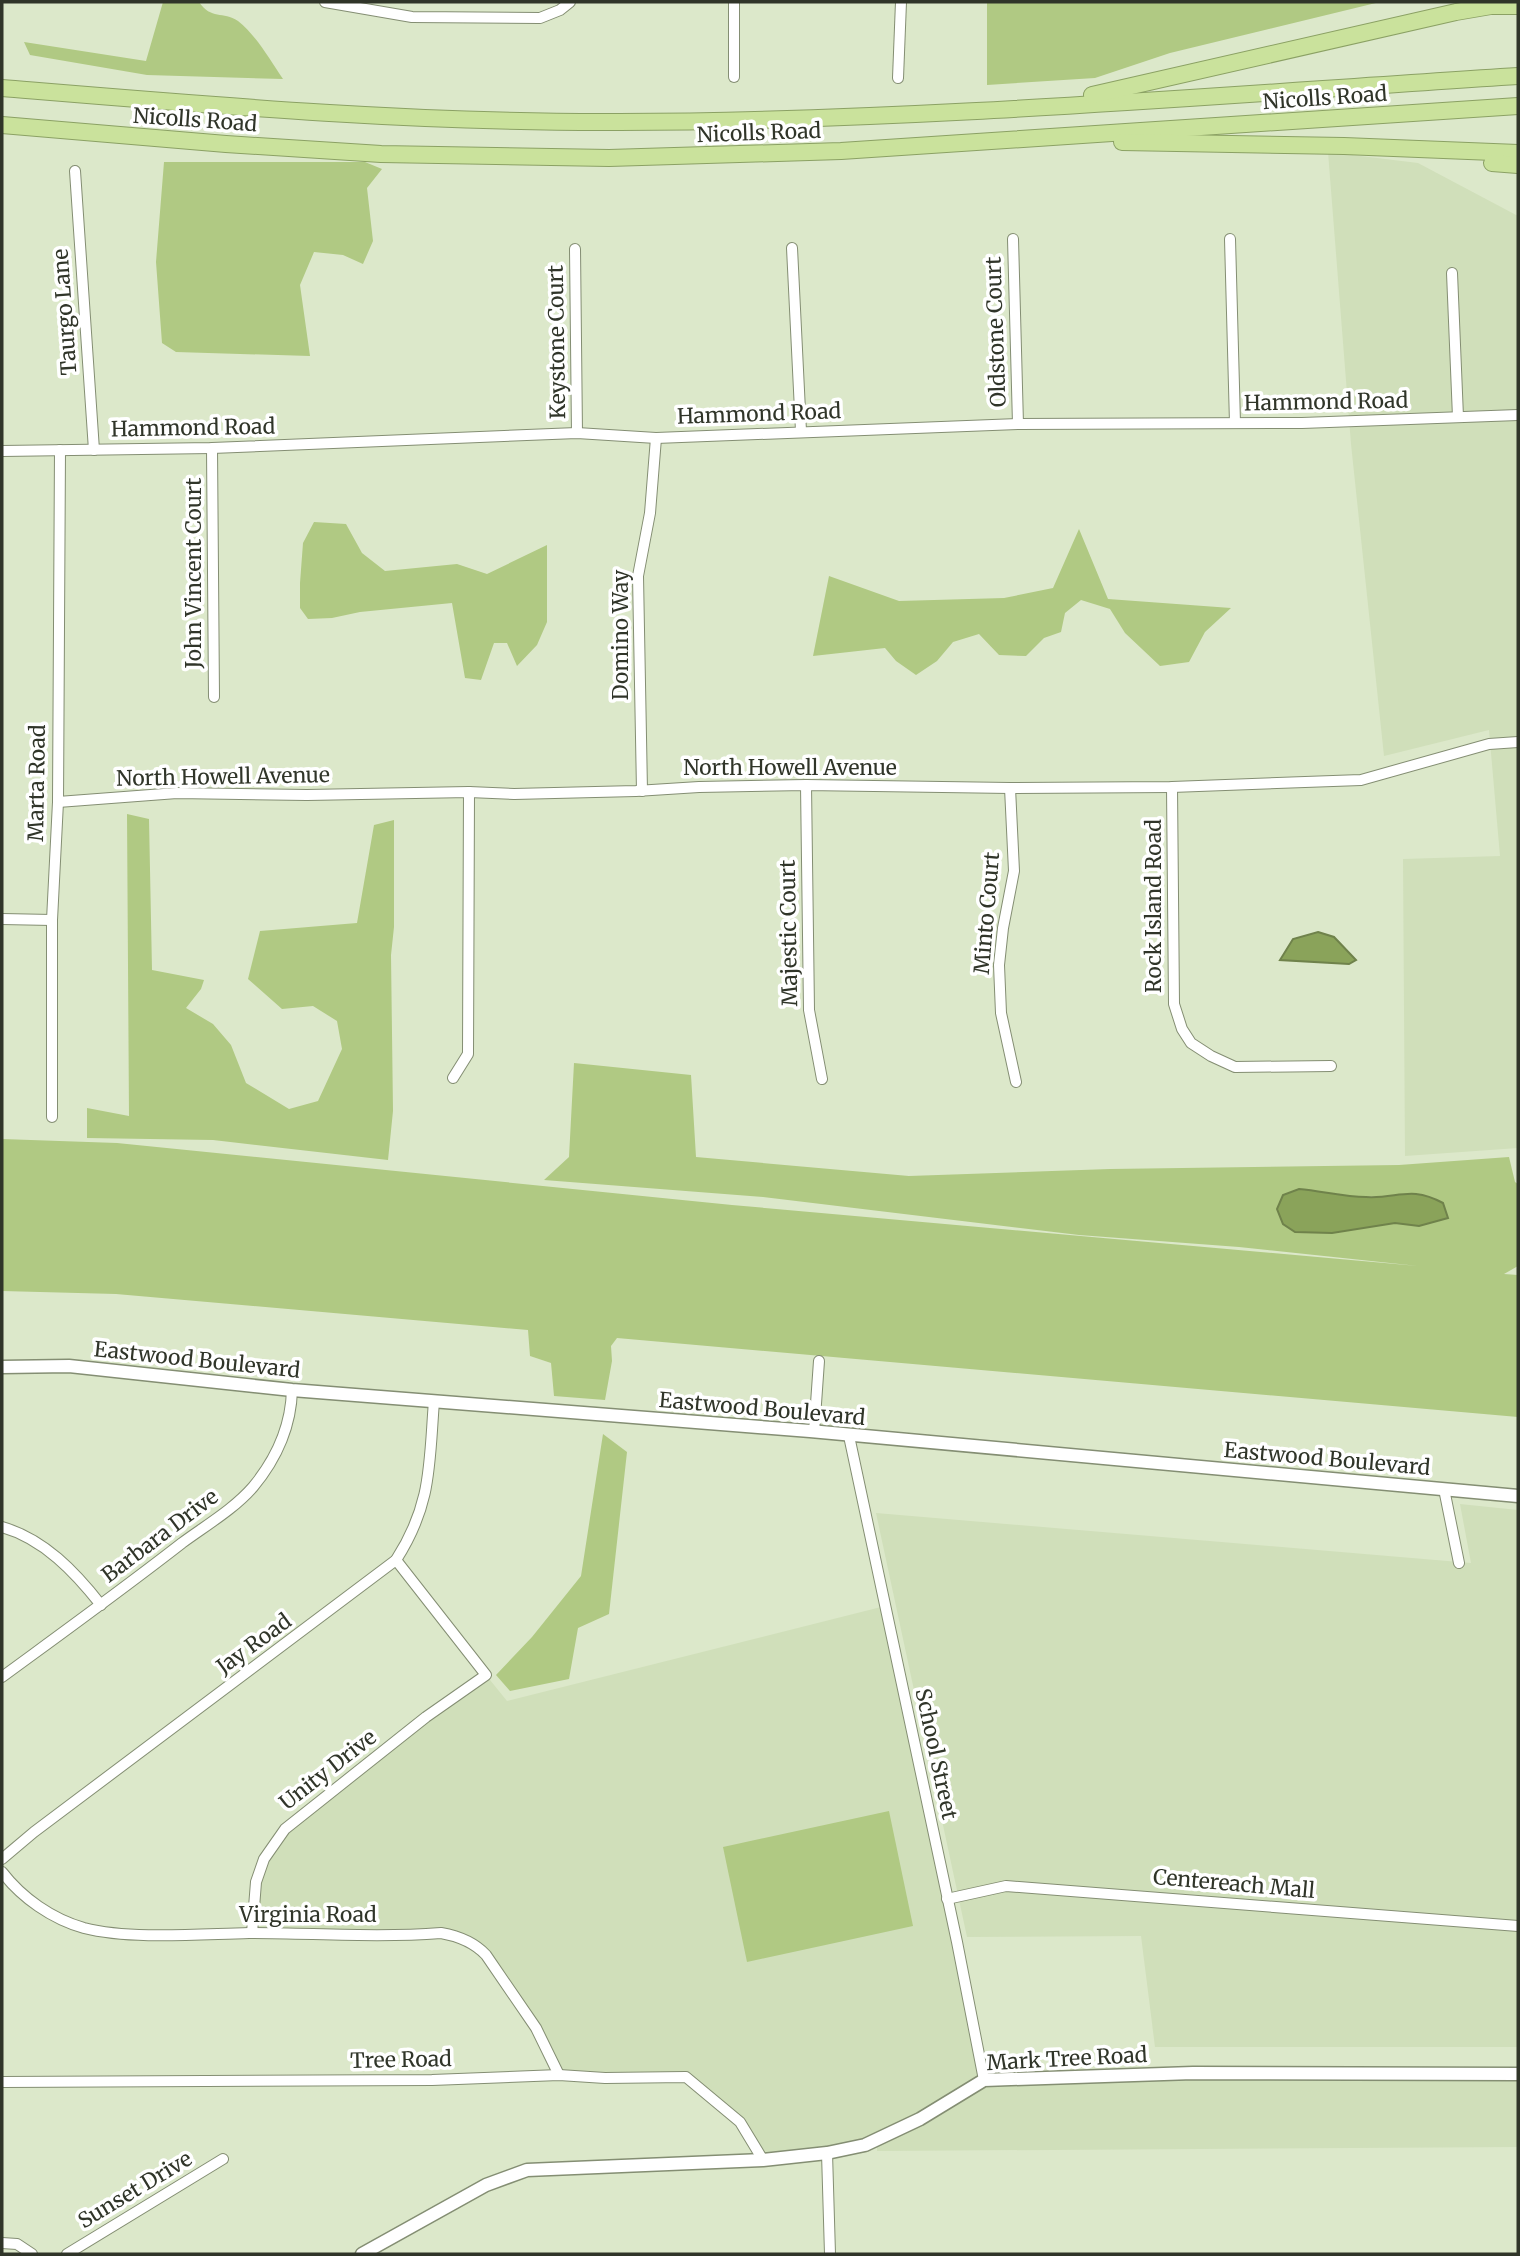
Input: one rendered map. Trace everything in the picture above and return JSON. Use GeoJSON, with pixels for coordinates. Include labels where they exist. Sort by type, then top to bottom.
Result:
{"type":"FeatureCollection","features":[{"type":"Feature","properties":{"kind":"highway"},"geometry":{"type":"LineString","coordinates":[[1402,24],[1464,2]]}},
{"type":"Feature","properties":{"kind":"highway"},"geometry":{"type":"LineString","coordinates":[[1003,109],[1127,89],[1474,9],[1518,6]]}},
{"type":"Feature","properties":{"kind":"highway","name":"Nicolls Road"},"geometry":{"type":"LineString","coordinates":[[2,88],[258,109],[514,121],[768,121],[1518,76]]}},
{"type":"Feature","properties":{"kind":"highway","name":"Nicolls Road"},"geometry":{"type":"LineString","coordinates":[[2,125],[304,149],[533,158],[762,155],[1518,106]]}},
{"type":"Feature","properties":{"kind":"highway"},"geometry":{"type":"LineString","coordinates":[[1053,137],[1124,142],[1518,153]]}},
{"type":"Feature","properties":{"kind":"highway"},"geometry":{"type":"LineString","coordinates":[[1431,150],[1490,163],[1518,165]]}},
{"type":"Feature","properties":{"kind":"street"},"geometry":{"type":"LineString","coordinates":[[325,2],[412,17],[540,18],[552,14],[569,2]]}},
{"type":"Feature","properties":{"kind":"street"},"geometry":{"type":"LineString","coordinates":[[734,2],[734,77]]}},
{"type":"Feature","properties":{"kind":"street"},"geometry":{"type":"LineString","coordinates":[[898,78],[901,2]]}},
{"type":"Feature","properties":{"kind":"street","name":"Taurgo Lane"},"geometry":{"type":"LineString","coordinates":[[75,171],[94,450]]}},
{"type":"Feature","properties":{"kind":"street","name":"Oldstone Court"},"geometry":{"type":"LineString","coordinates":[[1013,239],[1018,424]]}},
{"type":"Feature","properties":{"kind":"street"},"geometry":{"type":"LineString","coordinates":[[1230,239],[1235,423]]}},
{"type":"Feature","properties":{"kind":"street"},"geometry":{"type":"LineString","coordinates":[[792,248],[801,431]]}},
{"type":"Feature","properties":{"kind":"street","name":"Keystone Court"},"geometry":{"type":"LineString","coordinates":[[575,249],[577,433]]}},
{"type":"Feature","properties":{"kind":"street"},"geometry":{"type":"LineString","coordinates":[[1452,273],[1458,418]]}},
{"type":"Feature","properties":{"kind":"street","name":"Hammond Road"},"geometry":{"type":"LineString","coordinates":[[2,451],[212,448],[577,433],[656,438],[1018,424],[1235,423],[1518,415]]}},
{"type":"Feature","properties":{"kind":"street","name":"Domino Way"},"geometry":{"type":"LineString","coordinates":[[642,791],[638,576],[650,513],[656,438]]}},
{"type":"Feature","properties":{"kind":"street","name":"John Vincent Court"},"geometry":{"type":"LineString","coordinates":[[212,448],[214,697]]}},
{"type":"Feature","properties":{"kind":"street","name":"Marta Road"},"geometry":{"type":"LineString","coordinates":[[52,1117],[52,920],[58,803],[60,450]]}},
{"type":"Feature","properties":{"kind":"street","name":"North Howell Avenue"},"geometry":{"type":"LineString","coordinates":[[58,803],[177,793],[514,794],[806,785],[1172,787],[1361,780],[1489,744],[1518,742]]}},
{"type":"Feature","properties":{"kind":"street","name":"Majestic Court"},"geometry":{"type":"LineString","coordinates":[[806,785],[809,1010],[822,1079]]}},
{"type":"Feature","properties":{"kind":"street","name":"Rock Island Road"},"geometry":{"type":"LineString","coordinates":[[1172,787],[1174,1004],[1182,1029],[1191,1043],[1210,1056],[1236,1067],[1331,1066]]}},
{"type":"Feature","properties":{"kind":"street","name":"Minto Court"},"geometry":{"type":"LineString","coordinates":[[1010,788],[1014,871],[999,965],[1001,1013],[1016,1082]]}},
{"type":"Feature","properties":{"kind":"street"},"geometry":{"type":"LineString","coordinates":[[453,1077],[468,1054],[469,792]]}},
{"type":"Feature","properties":{"kind":"street"},"geometry":{"type":"LineString","coordinates":[[2,919],[52,920]]}},
{"type":"Feature","properties":{"kind":"street"},"geometry":{"type":"LineString","coordinates":[[814,1432],[819,1361]]}},
{"type":"Feature","properties":{"kind":"street","name":"Eastwood Boulevard"},"geometry":{"type":"LineString","coordinates":[[2,1367],[69,1366],[292,1390],[814,1432],[1518,1496]]}},
{"type":"Feature","properties":{"kind":"street","name":"Barbara Drive"},"geometry":{"type":"LineString","coordinates":[[2,1677],[244,1496],[282,1442],[291,1413],[292,1390]]}},
{"type":"Feature","properties":{"kind":"street","name":"Jay Road"},"geometry":{"type":"LineString","coordinates":[[2,1859],[396,1560],[416,1527],[426,1494],[434,1401]]}},
{"type":"Feature","properties":{"kind":"street","name":"School Street"},"geometry":{"type":"LineString","coordinates":[[849,1436],[984,2080]]}},
{"type":"Feature","properties":{"kind":"street"},"geometry":{"type":"LineString","coordinates":[[1444,1489],[1459,1563]]}},
{"type":"Feature","properties":{"kind":"street"},"geometry":{"type":"LineString","coordinates":[[2,1527],[28,1538],[60,1559],[101,1605]]}},
{"type":"Feature","properties":{"kind":"street","name":"Unity Drive"},"geometry":{"type":"LineString","coordinates":[[253,1933],[252,1910],[256,1882],[264,1859],[285,1829],[426,1717],[486,1675],[396,1560]]}},
{"type":"Feature","properties":{"kind":"street","name":"Virginia Road"},"geometry":{"type":"LineString","coordinates":[[2,1872],[11,1884],[43,1910],[82,1927],[117,1933],[455,1936],[478,1947],[486,1955],[536,2028],[559,2075]]}},
{"type":"Feature","properties":{"kind":"street","name":"Centereach Mall"},"geometry":{"type":"LineString","coordinates":[[947,1899],[1006,1886],[1518,1926]]}},
{"type":"Feature","properties":{"kind":"street","name":"Mark Tree Road"},"geometry":{"type":"LineString","coordinates":[[362,2254],[486,2185],[527,2170],[763,2160],[827,2153],[865,2145],[920,2119],[984,2080],[1193,2073],[1518,2074]]}},
{"type":"Feature","properties":{"kind":"street","name":"Tree Road"},"geometry":{"type":"LineString","coordinates":[[2,2082],[432,2080],[559,2075],[605,2078],[686,2077],[740,2122],[763,2160]]}},
{"type":"Feature","properties":{"kind":"street"},"geometry":{"type":"LineString","coordinates":[[827,2153],[831,2254]]}},
{"type":"Feature","properties":{"kind":"street","name":"Sunset Drive"},"geometry":{"type":"LineString","coordinates":[[67,2254],[223,2159]]}},
{"type":"Feature","properties":{"kind":"street"},"geometry":{"type":"LineString","coordinates":[[2,2243],[17,2244],[32,2254]]}},
{"type":"Feature","properties":{"kind":"shaded area"},"geometry":{"type":"Polygon","coordinates":[[[163,2],[199,2],[208,11],[238,21],[257,40],[283,79],[147,75],[30,55],[24,42],[146,61],[163,2]]]}},
{"type":"Feature","properties":{"kind":"shaded area"},"geometry":{"type":"Polygon","coordinates":[[[987,2],[1380,2],[1170,53],[1095,78],[987,85],[987,2]]]}},
{"type":"Feature","properties":{"kind":"shaded area"},"geometry":{"type":"Polygon","coordinates":[[[1328,152],[1418,163],[1518,216],[1518,1148],[1405,1156],[1403,859],[1500,856],[1489,730],[1384,756],[1351,444],[1328,152]]]}},
{"type":"Feature","properties":{"kind":"shaded area"},"geometry":{"type":"Polygon","coordinates":[[[164,162],[365,162],[382,169],[367,188],[373,241],[363,264],[343,255],[314,252],[300,285],[310,356],[176,352],[162,343],[156,262],[164,162]]]}},
{"type":"Feature","properties":{"kind":"shaded area"},"geometry":{"type":"Polygon","coordinates":[[[314,522],[346,524],[362,553],[385,571],[457,564],[487,574],[547,545],[547,622],[537,645],[517,666],[507,643],[494,643],[481,680],[465,678],[452,603],[308,619],[300,608],[300,583],[303,543],[314,522]]]}},
{"type":"Feature","properties":{"kind":"shaded area"},"geometry":{"type":"Polygon","coordinates":[[[1079,529],[1108,599],[1231,608],[1205,632],[1189,662],[1160,666],[1125,633],[1110,609],[1081,600],[1065,613],[1061,632],[1044,638],[1026,656],[999,655],[979,634],[953,642],[937,661],[916,675],[896,661],[885,648],[813,656],[829,576],[899,601],[1004,598],[1053,588],[1079,529]]]}},
{"type":"Feature","properties":{"kind":"shaded area"},"geometry":{"type":"Polygon","coordinates":[[[127,814],[149,819],[152,970],[204,980],[201,989],[186,1008],[213,1024],[231,1045],[246,1083],[289,1109],[318,1101],[342,1049],[337,1021],[313,1006],[282,1009],[248,979],[260,931],[357,923],[374,825],[394,820],[394,927],[391,955],[393,1111],[388,1160],[213,1140],[87,1138],[87,1108],[129,1116],[127,814]]]}},
{"type":"Feature","properties":{"kind":"shaded area"},"geometry":{"type":"Polygon","coordinates":[[[1318,932],[1334,937],[1356,960],[1349,964],[1280,960],[1293,939],[1318,932]]]}},
{"type":"Feature","properties":{"kind":"shaded area"},"geometry":{"type":"Polygon","coordinates":[[[574,1063],[691,1075],[696,1157],[909,1176],[1110,1169],[1399,1165],[1509,1157],[1515,1182],[1518,1184],[1518,1266],[1504,1274],[1518,1275],[1518,1417],[617,1338],[611,1346],[612,1361],[605,1400],[554,1396],[551,1363],[530,1356],[528,1330],[116,1294],[2,1291],[2,1139],[117,1143],[732,1205],[1418,1266],[1239,1247],[1079,1235],[763,1197],[544,1180],[569,1157],[574,1063]],[[1334,1193],[1368,1227],[1395,1223],[1419,1226],[1382,1196],[1353,1197],[1334,1193]]]}},
{"type":"Feature","properties":{"kind":"shaded area"},"geometry":{"type":"Polygon","coordinates":[[[1299,1189],[1358,1197],[1422,1195],[1443,1203],[1448,1218],[1419,1226],[1395,1223],[1332,1233],[1295,1232],[1283,1224],[1277,1209],[1283,1195],[1299,1189]]]}},
{"type":"Feature","properties":{"kind":"shaded area"},"geometry":{"type":"Polygon","coordinates":[[[603,1434],[627,1452],[609,1614],[578,1628],[569,1679],[510,1691],[496,1675],[532,1637],[581,1576],[603,1434]]]}},
{"type":"Feature","properties":{"kind":"shaded area"},"geometry":{"type":"Polygon","coordinates":[[[1460,1504],[1518,1510],[1518,2047],[1155,2047],[1141,1936],[967,1937],[876,1513],[1471,1563],[1460,1504]]]}},
{"type":"Feature","properties":{"kind":"shaded area"},"geometry":{"type":"Polygon","coordinates":[[[885,1606],[984,2079],[1518,2074],[1518,2147],[877,2151],[877,2140],[763,2160],[740,2122],[686,2077],[559,2075],[486,1955],[455,1936],[252,1933],[256,1882],[285,1829],[486,1675],[507,1701],[885,1606]]]}},
{"type":"Feature","properties":{"kind":"shaded area"},"geometry":{"type":"Polygon","coordinates":[[[889,1811],[913,1926],[747,1962],[723,1847],[889,1811]]]}}]}
